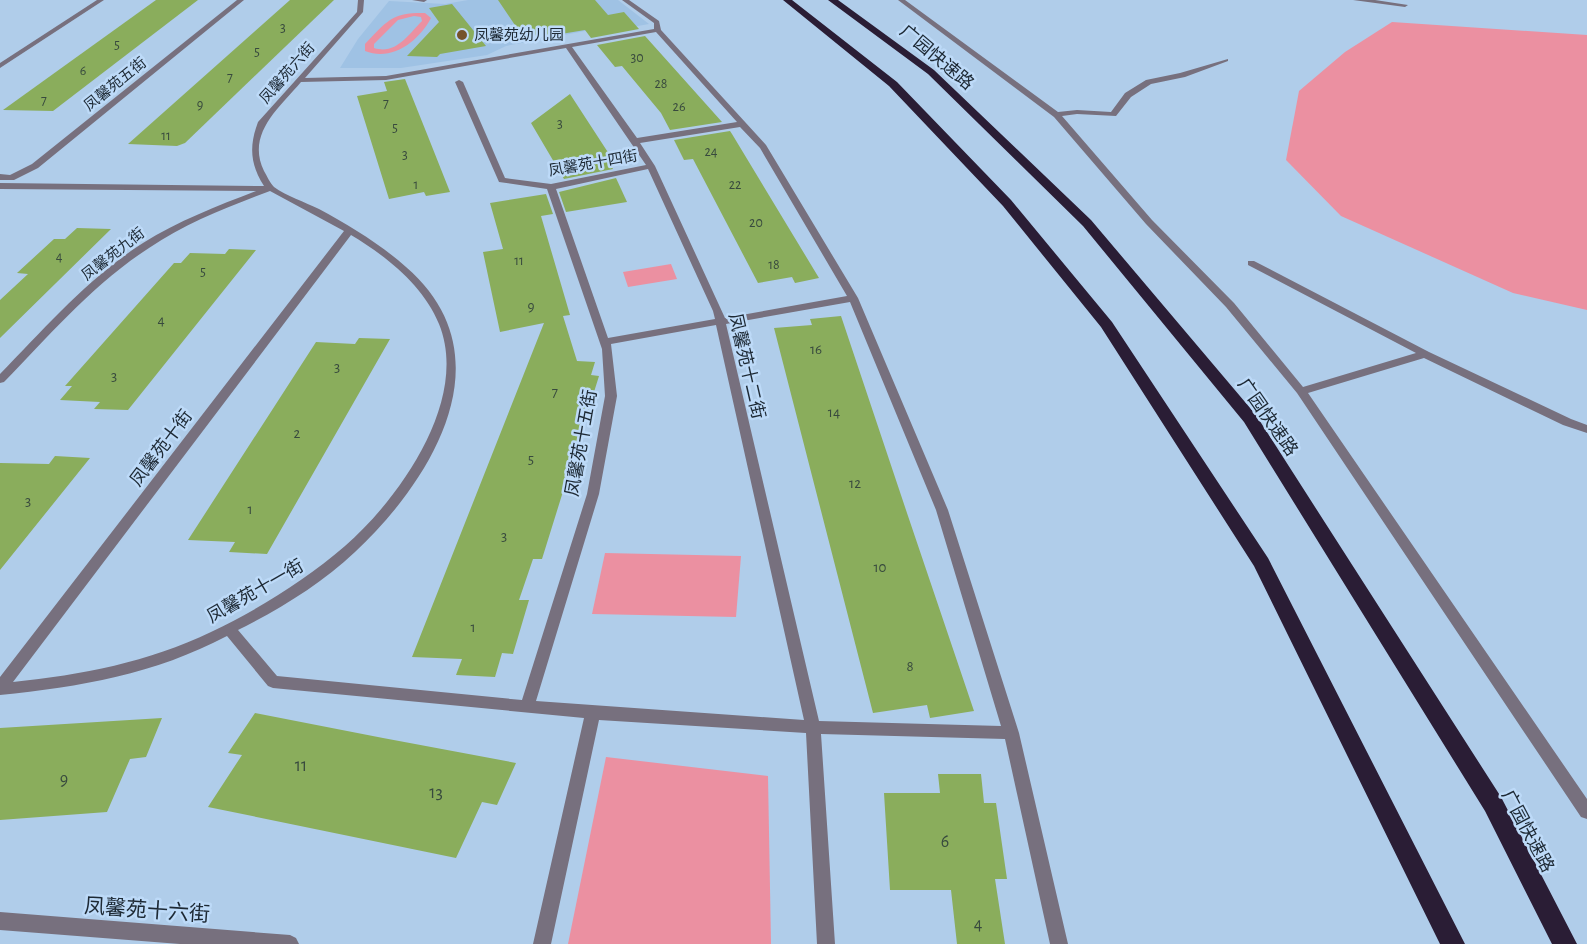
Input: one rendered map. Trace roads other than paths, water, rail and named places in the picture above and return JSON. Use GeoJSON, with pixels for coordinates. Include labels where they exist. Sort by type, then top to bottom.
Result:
{"type":"FeatureCollection","features":[{"type":"Feature","properties":{"kind":"highway"},"geometry":{"type":"LineString","coordinates":[[787,0],[893,84],[1007,203],[1107,325],[1262,563],[1453,944]]}},
{"type":"Feature","properties":{"kind":"highway","name":"广园快速路"},"geometry":{"type":"LineString","coordinates":[[832,0],[930,72],[1087,223],[1250,419],[1493,804],[1567,944]]}},
{"type":"Feature","properties":{"kind":"street"},"geometry":{"type":"LineString","coordinates":[[0,66],[101,0]]}},
{"type":"Feature","properties":{"kind":"street","name":"凤馨苑五街"},"geometry":{"type":"LineString","coordinates":[[0,177],[11,178],[35,166],[241,0]]}},
{"type":"Feature","properties":{"kind":"street","name":"凤馨苑六街"},"geometry":{"type":"LineString","coordinates":[[270,188],[259,172],[254,155],[255,139],[262,122],[360,12],[361,0]]}},
{"type":"Feature","properties":{"kind":"street"},"geometry":{"type":"LineString","coordinates":[[415,0],[424,0]]}},
{"type":"Feature","properties":{"kind":"street"},"geometry":{"type":"LineString","coordinates":[[625,0],[657,22],[658,30],[763,147],[853,298],[942,510],[1011,733],[1059,944]]}},
{"type":"Feature","properties":{"kind":"street"},"geometry":{"type":"LineString","coordinates":[[901,0],[1058,115],[1149,222],[1230,305],[1301,391],[1587,812]]}},
{"type":"Feature","properties":{"kind":"street"},"geometry":{"type":"LineString","coordinates":[[1356,0],[1405,5]]}},
{"type":"Feature","properties":{"kind":"street"},"geometry":{"type":"LineString","coordinates":[[298,80],[386,78],[658,30]]}},
{"type":"Feature","properties":{"kind":"street","name":"凤馨苑十二街"},"geometry":{"type":"LineString","coordinates":[[568,46],[651,166],[720,321],[813,727],[826,944]]}},
{"type":"Feature","properties":{"kind":"street"},"geometry":{"type":"LineString","coordinates":[[1058,115],[1077,112],[1113,114],[1128,95],[1149,82],[1182,75],[1226,60]]}},
{"type":"Feature","properties":{"kind":"street","name":"凤馨苑十四街"},"geometry":{"type":"LineString","coordinates":[[459,82],[502,180],[551,187],[651,166]]}},
{"type":"Feature","properties":{"kind":"street"},"geometry":{"type":"LineString","coordinates":[[634,141],[742,124]]}},
{"type":"Feature","properties":{"kind":"street"},"geometry":{"type":"LineString","coordinates":[[0,186],[270,188],[350,230]]}},
{"type":"Feature","properties":{"kind":"street","name":"凤馨苑十五街"},"geometry":{"type":"LineString","coordinates":[[526,706],[593,494],[611,396],[605,342],[551,187]]}},
{"type":"Feature","properties":{"kind":"street","name":"凤馨苑九街"},"geometry":{"type":"LineString","coordinates":[[0,380],[95,285],[129,257],[187,222],[270,188]]}},
{"type":"Feature","properties":{"kind":"street","name":"凤馨苑十一街"},"geometry":{"type":"LineString","coordinates":[[0,688],[57,684],[116,672],[175,653],[230,630],[290,596],[339,559],[380,518],[411,478],[433,440],[446,404],[451,372],[449,342],[440,315],[405,268],[350,230]]}},
{"type":"Feature","properties":{"kind":"street","name":"凤馨苑十街"},"geometry":{"type":"LineString","coordinates":[[0,688],[350,230]]}},
{"type":"Feature","properties":{"kind":"street"},"geometry":{"type":"LineString","coordinates":[[1251,263],[1425,354],[1567,422],[1587,429]]}},
{"type":"Feature","properties":{"kind":"street"},"geometry":{"type":"LineString","coordinates":[[605,342],[853,298]]}},
{"type":"Feature","properties":{"kind":"street"},"geometry":{"type":"LineString","coordinates":[[1301,391],[1425,354]]}},
{"type":"Feature","properties":{"kind":"street"},"geometry":{"type":"LineString","coordinates":[[230,630],[273,681],[593,713],[813,727],[1011,733]]}},
{"type":"Feature","properties":{"kind":"street"},"geometry":{"type":"LineString","coordinates":[[542,944],[593,713]]}},
{"type":"Feature","properties":{"kind":"street","name":"凤馨苑十六街"},"geometry":{"type":"LineString","coordinates":[[0,921],[290,944]]}},
{"type":"Feature","properties":{"kind":"place","name":"凤馨苑幼儿园"},"geometry":{"type":"Point","coordinates":[462,35]}}]}
